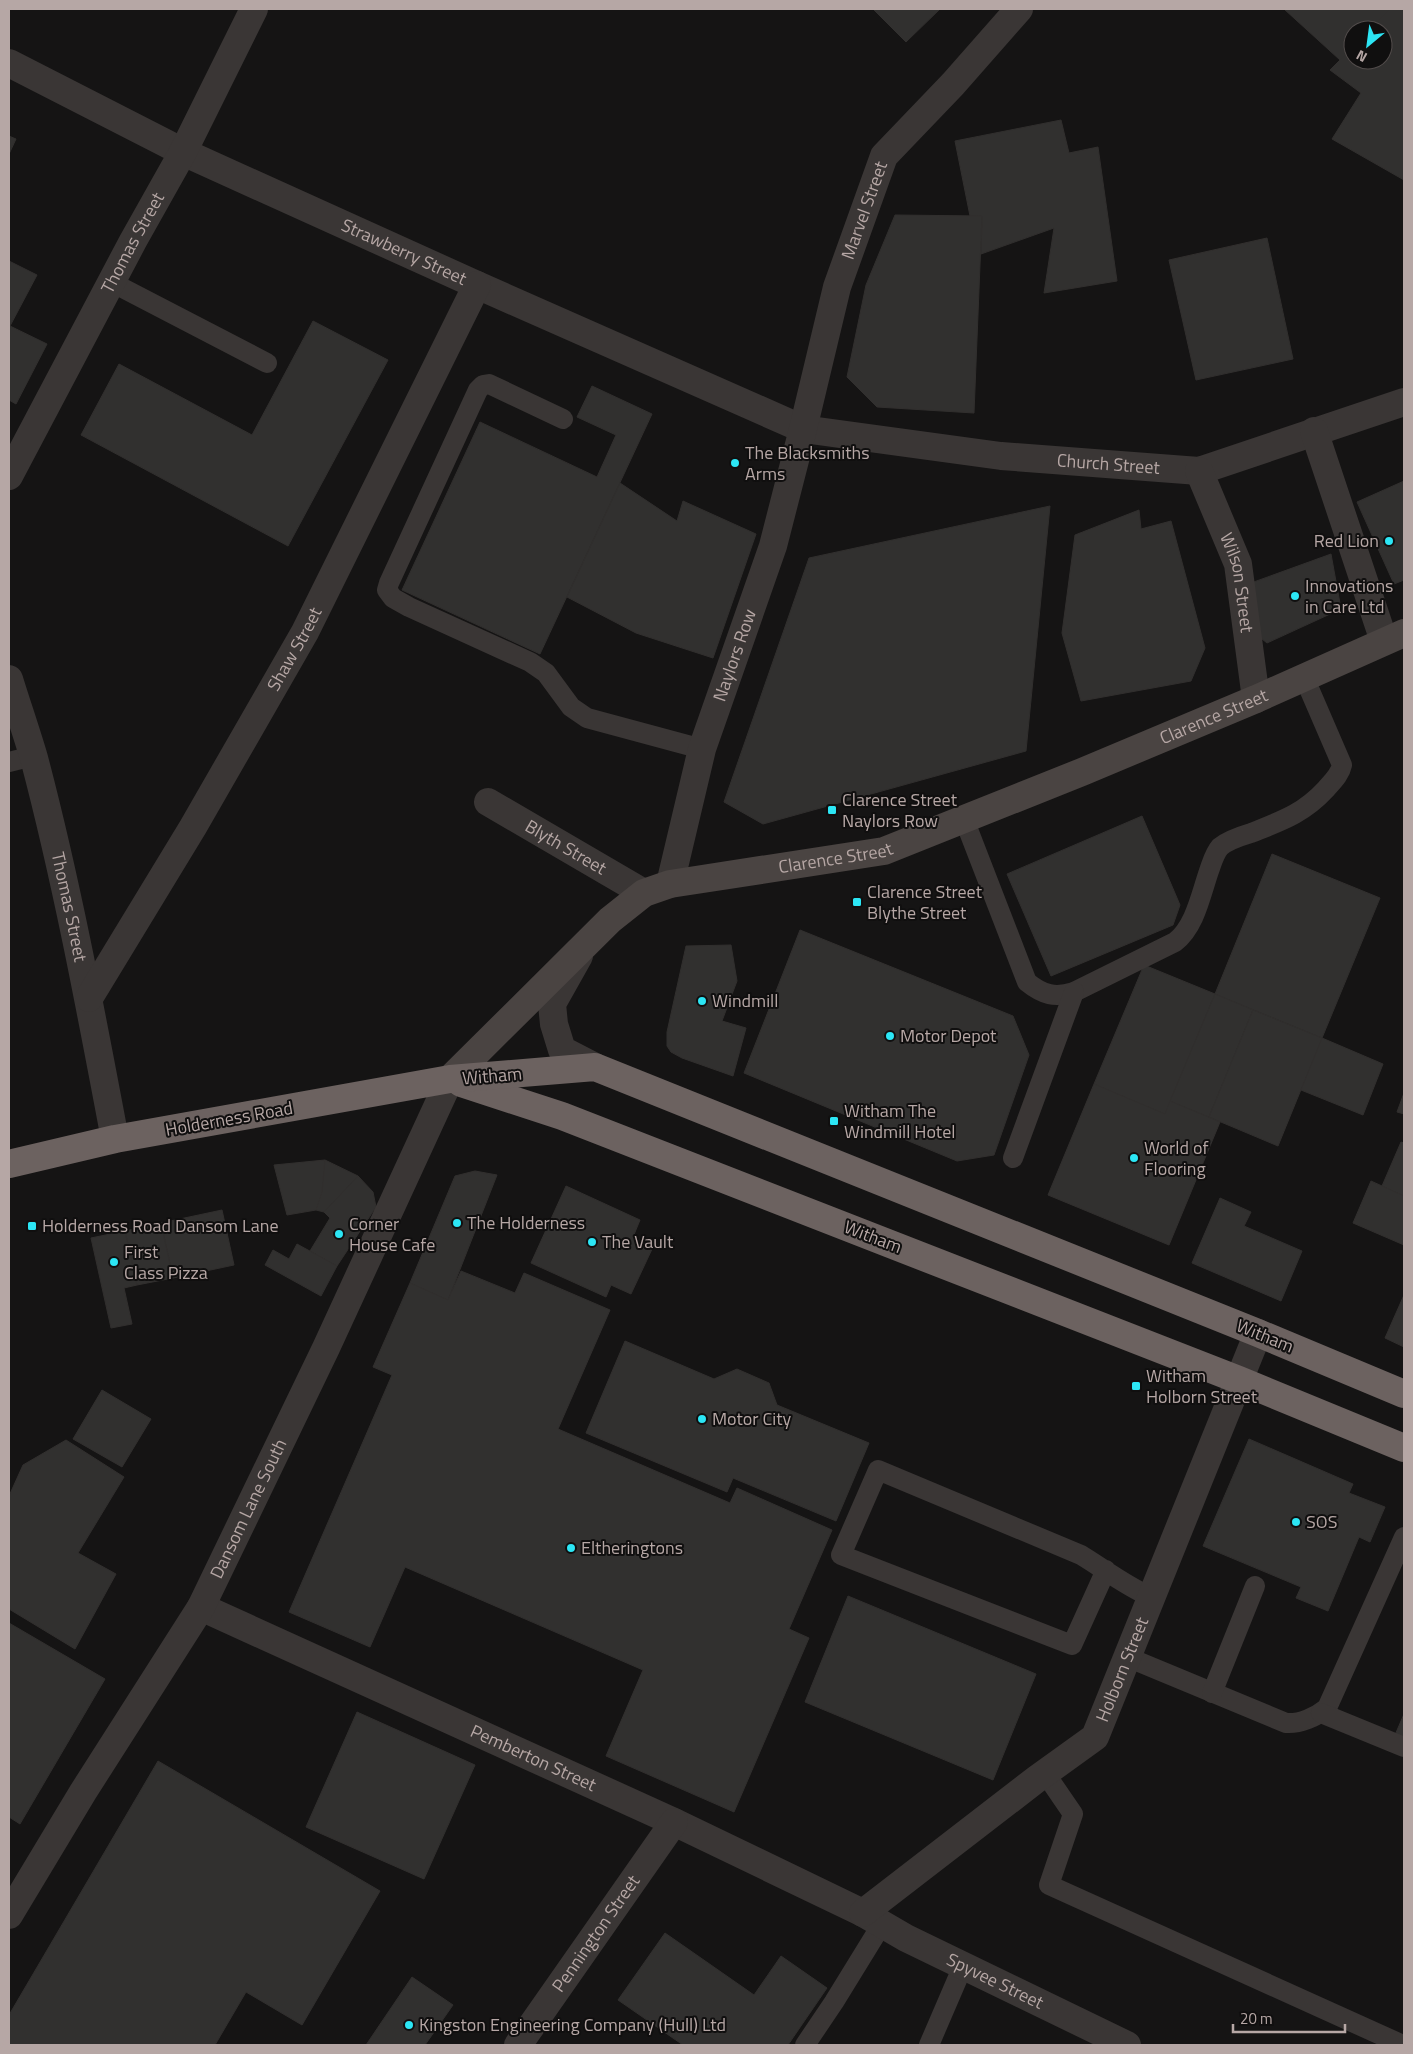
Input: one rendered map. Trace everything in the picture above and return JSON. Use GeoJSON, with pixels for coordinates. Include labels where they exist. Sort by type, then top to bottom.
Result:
{"type":"FeatureCollection","features":[{"type":"Feature","properties":{"kind":"highway","name":"Witham"},"geometry":{"type":"LineString","coordinates":[[450,1079],[595,1067],[1258,1333],[1404,1394]]}},
{"type":"Feature","properties":{"kind":"highway","name":"Witham"},"geometry":{"type":"LineString","coordinates":[[450,1079],[562,1116],[1239,1380],[1404,1448]]}},
{"type":"Feature","properties":{"kind":"highway","name":"Holderness Road"},"geometry":{"type":"LineString","coordinates":[[9,1164],[116,1139],[450,1079]]}},
{"type":"Feature","properties":{"kind":"street","name":"Thomas Street"},"geometry":{"type":"LineString","coordinates":[[9,476],[110,282],[183,152],[254,9]]}},
{"type":"Feature","properties":{"kind":"street","name":"Marvel Street"},"geometry":{"type":"LineString","coordinates":[[804,429],[837,287],[884,156],[953,84],[1019,9]]}},
{"type":"Feature","properties":{"kind":"street","name":"Strawberry Street"},"geometry":{"type":"LineString","coordinates":[[9,64],[183,152],[477,286],[804,429]]}},
{"type":"Feature","properties":{"kind":"street","name":"Shaw Street"},"geometry":{"type":"LineString","coordinates":[[89,998],[198,819],[305,632],[477,286]]}},
{"type":"Feature","properties":{"kind":"street","name":"Church Street"},"geometry":{"type":"LineString","coordinates":[[804,429],[1001,456],[1199,471],[1404,402]]}},
{"type":"Feature","properties":{"kind":"street","name":"Naylors Row"},"geometry":{"type":"LineString","coordinates":[[670,884],[702,749],[773,546],[804,429]]}},
{"type":"Feature","properties":{"kind":"street"},"geometry":{"type":"LineString","coordinates":[[1314,431],[1394,637]]}},
{"type":"Feature","properties":{"kind":"street","name":"Wilson Street"},"geometry":{"type":"LineString","coordinates":[[1199,471],[1238,564],[1256,699]]}},
{"type":"Feature","properties":{"kind":"street","name":"Clarence Street"},"geometry":{"type":"LineString","coordinates":[[450,1079],[610,920],[644,893],[670,884],[884,850],[1082,772],[1256,699],[1394,637]]}},
{"type":"Feature","properties":{"kind":"street","name":"Thomas Street"},"geometry":{"type":"LineString","coordinates":[[9,679],[21,759],[89,998],[116,1139]]}},
{"type":"Feature","properties":{"kind":"street","name":"Blyth Street"},"geometry":{"type":"LineString","coordinates":[[488,802],[644,893]]}},
{"type":"Feature","properties":{"kind":"street"},"geometry":{"type":"LineString","coordinates":[[588,942],[552,1004],[554,1024],[562,1050],[595,1067]]}},
{"type":"Feature","properties":{"kind":"street","name":"Dansom Lane South"},"geometry":{"type":"LineString","coordinates":[[9,1915],[83,1792],[201,1607],[326,1348],[450,1079]]}},
{"type":"Feature","properties":{"kind":"street","name":"Holborn Street"},"geometry":{"type":"LineString","coordinates":[[872,1918],[1045,1773],[1095,1737],[1258,1333]]}},
{"type":"Feature","properties":{"kind":"street","name":"Pemberton Street"},"geometry":{"type":"LineString","coordinates":[[201,1607],[674,1822],[872,1918]]}},
{"type":"Feature","properties":{"kind":"street","name":"Pennington Street"},"geometry":{"type":"LineString","coordinates":[[518,2045],[674,1822]]}},
{"type":"Feature","properties":{"kind":"street","name":"Spyvee Street"},"geometry":{"type":"LineString","coordinates":[[872,1918],[906,1938],[962,1966],[1127,2045]]}},
{"type":"Feature","properties":{"kind":"lane"},"geometry":{"type":"LineString","coordinates":[[110,282],[266,363]]}},
{"type":"Feature","properties":{"kind":"lane"},"geometry":{"type":"LineString","coordinates":[[563,419],[489,384],[483,385],[478,390],[388,583],[387,590],[393,598],[409,607],[530,662],[546,673],[571,707],[587,718],[702,749]]}},
{"type":"Feature","properties":{"kind":"lane"},"geometry":{"type":"LineString","coordinates":[[964,819],[1027,982],[1038,991],[1048,995],[1062,996],[1074,992],[1183,936],[1214,856],[1221,847],[1232,840],[1286,819],[1313,804],[1341,771],[1342,764],[1304,677]]}},
{"type":"Feature","properties":{"kind":"lane"},"geometry":{"type":"LineString","coordinates":[[1013,1158],[1074,992]]}},
{"type":"Feature","properties":{"kind":"lane"},"geometry":{"type":"LineString","coordinates":[[1106,1570],[1072,1645],[842,1555],[878,1470],[1081,1555],[1106,1570],[1132,1589],[1151,1597]]}},
{"type":"Feature","properties":{"kind":"lane"},"geometry":{"type":"LineString","coordinates":[[1127,1657],[1286,1723],[1293,1723],[1321,1713],[1326,1708],[1398,1566],[1404,1537]]}},
{"type":"Feature","properties":{"kind":"lane"},"geometry":{"type":"LineString","coordinates":[[1212,1693],[1255,1586]]}},
{"type":"Feature","properties":{"kind":"lane"},"geometry":{"type":"LineString","coordinates":[[1321,1713],[1404,1747]]}},
{"type":"Feature","properties":{"kind":"lane"},"geometry":{"type":"LineString","coordinates":[[1045,1773],[1073,1814],[1049,1885],[1403,2045]]}},
{"type":"Feature","properties":{"kind":"lane"},"geometry":{"type":"LineString","coordinates":[[805,2045],[834,2002],[872,1918]]}},
{"type":"Feature","properties":{"kind":"lane"},"geometry":{"type":"LineString","coordinates":[[929,2045],[962,1966]]}},
{"type":"Feature","properties":{"kind":"building"},"geometry":{"type":"Polygon","coordinates":[[[873,9],[940,9],[906,42],[873,9]]]}},
{"type":"Feature","properties":{"kind":"building"},"geometry":{"type":"Polygon","coordinates":[[[1284,9],[1390,9],[1379,20],[1343,20],[1343,57],[1340,60],[1284,9]]]}},
{"type":"Feature","properties":{"kind":"building"},"geometry":{"type":"Polygon","coordinates":[[[1390,9],[1404,9],[1404,180],[1332,139],[1361,93],[1330,70],[1343,57],[1343,70],[1393,70],[1393,20],[1379,20],[1390,9]]]}},
{"type":"Feature","properties":{"kind":"building"},"geometry":{"type":"Polygon","coordinates":[[[1061,120],[1069,153],[1098,147],[1117,281],[1044,293],[1054,228],[981,254],[982,216],[970,216],[955,141],[1061,120]]]}},
{"type":"Feature","properties":{"kind":"building"},"geometry":{"type":"Polygon","coordinates":[[[9,136],[16,139],[9,154],[9,136]]]}},
{"type":"Feature","properties":{"kind":"building"},"geometry":{"type":"Polygon","coordinates":[[[895,215],[982,216],[974,413],[877,407],[847,377],[866,285],[895,215]]]}},
{"type":"Feature","properties":{"kind":"building"},"geometry":{"type":"Polygon","coordinates":[[[1267,238],[1293,359],[1196,380],[1169,260],[1267,238]]]}},
{"type":"Feature","properties":{"kind":"building"},"geometry":{"type":"Polygon","coordinates":[[[9,261],[37,275],[10,326],[47,344],[16,404],[9,400],[9,261]]]}},
{"type":"Feature","properties":{"kind":"building"},"geometry":{"type":"Polygon","coordinates":[[[313,321],[388,360],[288,546],[81,435],[119,364],[252,435],[313,321]]]}},
{"type":"Feature","properties":{"kind":"building"},"geometry":{"type":"Polygon","coordinates":[[[592,386],[652,414],[540,654],[402,590],[480,422],[597,477],[616,435],[577,417],[592,386]]]}},
{"type":"Feature","properties":{"kind":"building","name":"Red Lion"},"geometry":{"type":"Polygon","coordinates":[[[1404,481],[1404,580],[1394,584],[1357,502],[1404,481]]]}},
{"type":"Feature","properties":{"kind":"building"},"geometry":{"type":"Polygon","coordinates":[[[620,483],[677,521],[683,501],[756,534],[713,658],[636,633],[567,597],[620,483]]]}},
{"type":"Feature","properties":{"kind":"building"},"geometry":{"type":"Polygon","coordinates":[[[1050,506],[1026,751],[763,824],[724,802],[809,558],[1050,506]]]}},
{"type":"Feature","properties":{"kind":"building"},"geometry":{"type":"Polygon","coordinates":[[[1139,510],[1141,529],[1171,521],[1205,648],[1191,681],[1081,701],[1062,633],[1075,535],[1139,510]]]}},
{"type":"Feature","properties":{"kind":"building","name":"Innovations in Care Ltd"},"geometry":{"type":"Polygon","coordinates":[[[1331,554],[1341,609],[1267,643],[1251,630],[1251,583],[1331,554]]]}},
{"type":"Feature","properties":{"kind":"building"},"geometry":{"type":"Polygon","coordinates":[[[1142,816],[1180,905],[1173,925],[1051,976],[1007,874],[1142,816]]]}},
{"type":"Feature","properties":{"kind":"building"},"geometry":{"type":"Polygon","coordinates":[[[1272,854],[1380,898],[1322,1038],[1215,994],[1272,854]]]}},
{"type":"Feature","properties":{"kind":"building","name":"Motor Depot"},"geometry":{"type":"Polygon","coordinates":[[[800,930],[1013,1016],[1029,1055],[994,1155],[957,1161],[744,1073],[800,930]]]}},
{"type":"Feature","properties":{"kind":"building","name":"Windmill"},"geometry":{"type":"Polygon","coordinates":[[[731,945],[737,981],[722,1021],[746,1028],[733,1076],[682,1058],[671,1052],[667,1046],[667,1032],[686,946],[731,945]]]}},
{"type":"Feature","properties":{"kind":"building"},"geometry":{"type":"Polygon","coordinates":[[[1144,965],[1215,994],[1165,1114],[1094,1084],[1144,965]]]}},
{"type":"Feature","properties":{"kind":"building"},"geometry":{"type":"Polygon","coordinates":[[[1215,994],[1253,1010],[1209,1117],[1170,1101],[1215,994]]]}},
{"type":"Feature","properties":{"kind":"building"},"geometry":{"type":"Polygon","coordinates":[[[1253,1010],[1322,1038],[1278,1146],[1209,1117],[1253,1010]]]}},
{"type":"Feature","properties":{"kind":"building"},"geometry":{"type":"Polygon","coordinates":[[[1322,1038],[1383,1064],[1363,1115],[1301,1090],[1322,1038]]]}},
{"type":"Feature","properties":{"kind":"building","name":"World of Flooring"},"geometry":{"type":"Polygon","coordinates":[[[1094,1084],[1165,1114],[1170,1101],[1220,1122],[1169,1245],[1048,1195],[1094,1084]]]}},
{"type":"Feature","properties":{"kind":"building"},"geometry":{"type":"Polygon","coordinates":[[[1404,1093],[1404,1114],[1397,1112],[1404,1093]]]}},
{"type":"Feature","properties":{"kind":"building"},"geometry":{"type":"Polygon","coordinates":[[[1401,1142],[1404,1143],[1404,1196],[1382,1186],[1401,1142]]]}},
{"type":"Feature","properties":{"kind":"building"},"geometry":{"type":"Polygon","coordinates":[[[325,1160],[322,1192],[316,1210],[287,1215],[274,1165],[325,1160]]]}},
{"type":"Feature","properties":{"kind":"building"},"geometry":{"type":"Polygon","coordinates":[[[325,1160],[358,1176],[324,1212],[316,1210],[322,1192],[325,1160]]]}},
{"type":"Feature","properties":{"kind":"building","name":"The Holderness"},"geometry":{"type":"Polygon","coordinates":[[[475,1171],[497,1175],[448,1300],[410,1283],[455,1176],[475,1171]]]}},
{"type":"Feature","properties":{"kind":"building","name":"Corner House Cafe"},"geometry":{"type":"Polygon","coordinates":[[[358,1176],[373,1192],[376,1207],[337,1266],[310,1251],[330,1218],[324,1212],[358,1176]]]}},
{"type":"Feature","properties":{"kind":"building"},"geometry":{"type":"Polygon","coordinates":[[[1371,1181],[1404,1196],[1404,1245],[1353,1223],[1371,1181]]]}},
{"type":"Feature","properties":{"kind":"building","name":"The Vault"},"geometry":{"type":"Polygon","coordinates":[[[566,1186],[640,1220],[633,1237],[653,1247],[631,1294],[611,1285],[606,1297],[531,1263],[566,1186]]]}},
{"type":"Feature","properties":{"kind":"building"},"geometry":{"type":"Polygon","coordinates":[[[1220,1198],[1251,1212],[1244,1226],[1302,1251],[1281,1301],[1192,1263],[1220,1198]]]}},
{"type":"Feature","properties":{"kind":"building"},"geometry":{"type":"Polygon","coordinates":[[[222,1210],[234,1265],[173,1278],[161,1223],[222,1210]]]}},
{"type":"Feature","properties":{"kind":"building"},"geometry":{"type":"Polygon","coordinates":[[[161,1223],[173,1278],[137,1285],[125,1231],[161,1223]]]}},
{"type":"Feature","properties":{"kind":"building","name":"First Class Pizza"},"geometry":{"type":"Polygon","coordinates":[[[125,1231],[137,1285],[124,1288],[132,1324],[111,1328],[91,1238],[125,1231]]]}},
{"type":"Feature","properties":{"kind":"building"},"geometry":{"type":"Polygon","coordinates":[[[297,1244],[337,1266],[321,1296],[265,1265],[273,1250],[289,1259],[297,1244]]]}},
{"type":"Feature","properties":{"kind":"building","name":"Eltheringtons"},"geometry":{"type":"Polygon","coordinates":[[[461,1271],[515,1293],[524,1273],[610,1310],[558,1429],[730,1503],[737,1488],[832,1530],[789,1629],[809,1638],[734,1812],[606,1756],[643,1670],[405,1567],[370,1647],[289,1612],[392,1375],[373,1367],[410,1283],[448,1300],[461,1271]]]}},
{"type":"Feature","properties":{"kind":"building"},"geometry":{"type":"Polygon","coordinates":[[[1404,1295],[1404,1347],[1385,1338],[1404,1295]]]}},
{"type":"Feature","properties":{"kind":"building","name":"Motor City"},"geometry":{"type":"Polygon","coordinates":[[[625,1341],[714,1379],[737,1369],[769,1383],[777,1405],[869,1443],[836,1521],[733,1478],[727,1492],[586,1433],[625,1341]]]}},
{"type":"Feature","properties":{"kind":"building"},"geometry":{"type":"Polygon","coordinates":[[[102,1390],[151,1419],[122,1467],[73,1439],[102,1390]]]}},
{"type":"Feature","properties":{"kind":"building","name":"SOS"},"geometry":{"type":"Polygon","coordinates":[[[1249,1439],[1353,1484],[1349,1493],[1385,1507],[1370,1542],[1359,1537],[1328,1611],[1296,1598],[1301,1587],[1203,1546],[1249,1439]]]}},
{"type":"Feature","properties":{"kind":"building"},"geometry":{"type":"Polygon","coordinates":[[[66,1440],[124,1477],[78,1553],[116,1574],[75,1649],[9,1609],[9,1496],[23,1465],[66,1440]]]}},
{"type":"Feature","properties":{"kind":"building"},"geometry":{"type":"Polygon","coordinates":[[[848,1596],[1036,1674],[993,1780],[805,1702],[848,1596]]]}},
{"type":"Feature","properties":{"kind":"building"},"geometry":{"type":"Polygon","coordinates":[[[9,1623],[105,1679],[20,1824],[9,1817],[9,1623]]]}},
{"type":"Feature","properties":{"kind":"building"},"geometry":{"type":"Polygon","coordinates":[[[357,1712],[475,1765],[424,1879],[306,1827],[357,1712]]]}},
{"type":"Feature","properties":{"kind":"building"},"geometry":{"type":"Polygon","coordinates":[[[1404,1714],[1404,1739],[1395,1735],[1404,1714]]]}},
{"type":"Feature","properties":{"kind":"building"},"geometry":{"type":"Polygon","coordinates":[[[158,1761],[380,1891],[302,2025],[246,1992],[215,2045],[9,2045],[9,2015],[158,1761]]]}},
{"type":"Feature","properties":{"kind":"building"},"geometry":{"type":"Polygon","coordinates":[[[665,1933],[754,1995],[781,1956],[827,1988],[788,2045],[683,2045],[618,2000],[665,1933]]]}},
{"type":"Feature","properties":{"kind":"building","name":"Kingston Engineering Company (Hull) Ltd"},"geometry":{"type":"Polygon","coordinates":[[[412,1977],[453,2005],[425,2045],[366,2045],[412,1977]]]}},
{"type":"Feature","properties":{"kind":"place","name":"The Blacksmiths Arms"},"geometry":{"type":"Point","coordinates":[735,463]}},
{"type":"Feature","properties":{"kind":"place","name":"Red Lion"},"geometry":{"type":"Point","coordinates":[1389,541]}},
{"type":"Feature","properties":{"kind":"place","name":"Innovations in Care Ltd"},"geometry":{"type":"Point","coordinates":[1295,596]}},
{"type":"Feature","properties":{"kind":"place","name":"Clarence Street Naylors Row"},"geometry":{"type":"Point","coordinates":[832,810]}},
{"type":"Feature","properties":{"kind":"place","name":"Clarence Street Blythe Street"},"geometry":{"type":"Point","coordinates":[857,902]}},
{"type":"Feature","properties":{"kind":"place","name":"Windmill"},"geometry":{"type":"Point","coordinates":[702,1001]}},
{"type":"Feature","properties":{"kind":"place","name":"Motor Depot"},"geometry":{"type":"Point","coordinates":[890,1036]}},
{"type":"Feature","properties":{"kind":"place","name":"Witham The Windmill Hotel"},"geometry":{"type":"Point","coordinates":[834,1121]}},
{"type":"Feature","properties":{"kind":"place","name":"World of Flooring"},"geometry":{"type":"Point","coordinates":[1134,1158]}},
{"type":"Feature","properties":{"kind":"place","name":"The Holderness"},"geometry":{"type":"Point","coordinates":[457,1223]}},
{"type":"Feature","properties":{"kind":"place","name":"Holderness Road Dansom Lane"},"geometry":{"type":"Point","coordinates":[32,1226]}},
{"type":"Feature","properties":{"kind":"place","name":"Corner House Cafe"},"geometry":{"type":"Point","coordinates":[339,1234]}},
{"type":"Feature","properties":{"kind":"place","name":"The Vault"},"geometry":{"type":"Point","coordinates":[592,1242]}},
{"type":"Feature","properties":{"kind":"place","name":"First Class Pizza"},"geometry":{"type":"Point","coordinates":[114,1262]}},
{"type":"Feature","properties":{"kind":"place","name":"Witham Holborn Street"},"geometry":{"type":"Point","coordinates":[1136,1386]}},
{"type":"Feature","properties":{"kind":"place","name":"Motor City"},"geometry":{"type":"Point","coordinates":[702,1419]}},
{"type":"Feature","properties":{"kind":"place","name":"SOS"},"geometry":{"type":"Point","coordinates":[1296,1522]}},
{"type":"Feature","properties":{"kind":"place","name":"Eltheringtons"},"geometry":{"type":"Point","coordinates":[571,1548]}},
{"type":"Feature","properties":{"kind":"place","name":"Kingston Engineering Company (Hull) Ltd"},"geometry":{"type":"Point","coordinates":[409,2025]}}]}
